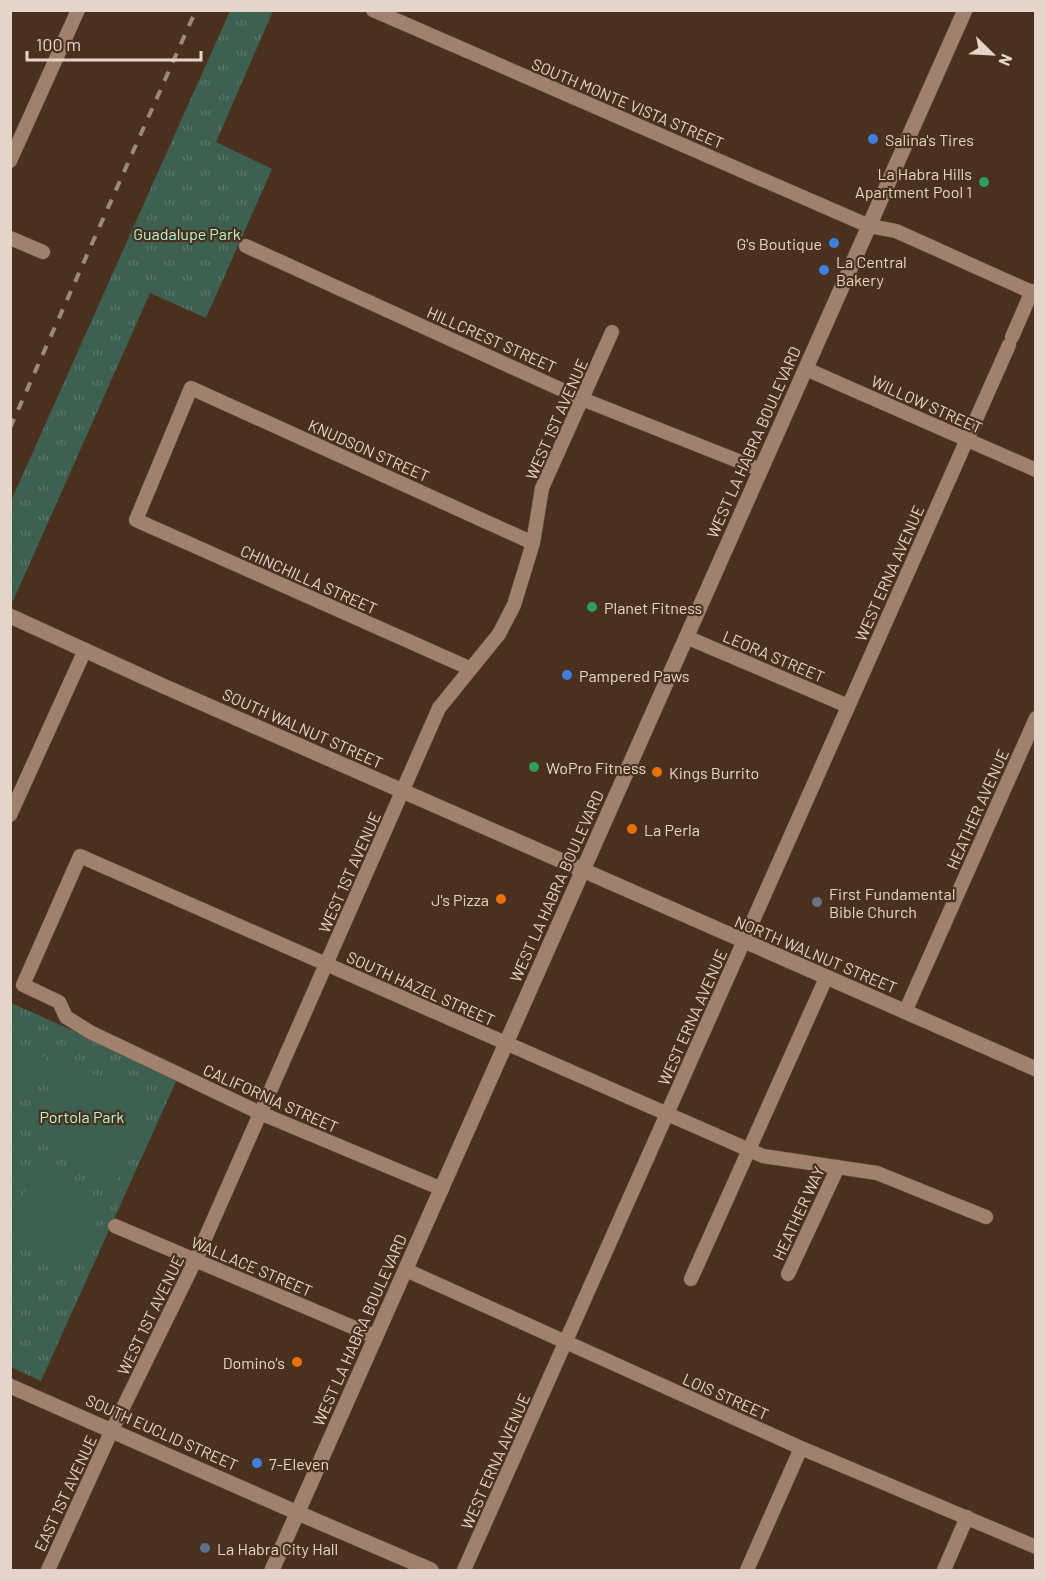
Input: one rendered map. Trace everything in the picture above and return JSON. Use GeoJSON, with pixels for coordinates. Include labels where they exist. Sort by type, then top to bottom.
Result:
{"type":"FeatureCollection","features":[{"type":"Feature","properties":{"kind":"main road","name":"WEST LA HABRA BOULEVARD"},"geometry":{"type":"LineString","coordinates":[[272,1570],[965,10]]}},
{"type":"Feature","properties":{"kind":"main road","name":"SOUTH WALNUT STREET"},"geometry":{"type":"LineString","coordinates":[[10,616],[583,871]]}},
{"type":"Feature","properties":{"kind":"main road","name":"NORTH WALNUT STREET"},"geometry":{"type":"LineString","coordinates":[[583,871],[1035,1069]]}},
{"type":"Feature","properties":{"kind":"main road","name":"SOUTH EUCLID STREET"},"geometry":{"type":"LineString","coordinates":[[10,1386],[431,1570]]}},
{"type":"Feature","properties":{"kind":"street"},"geometry":{"type":"LineString","coordinates":[[10,160],[78,10]]}},
{"type":"Feature","properties":{"kind":"street","name":"SOUTH MONTE VISTA STREET"},"geometry":{"type":"LineString","coordinates":[[373,10],[869,226],[896,231],[1034,292]]}},
{"type":"Feature","properties":{"kind":"street"},"geometry":{"type":"LineString","coordinates":[[10,238],[43,252]]}},
{"type":"Feature","properties":{"kind":"street","name":"HILLCREST STREET"},"geometry":{"type":"LineString","coordinates":[[246,246],[582,399],[760,470]]}},
{"type":"Feature","properties":{"kind":"street","name":"WEST ERNA AVENUE"},"geometry":{"type":"LineString","coordinates":[[464,1570],[1010,341],[1034,292]]}},
{"type":"Feature","properties":{"kind":"street","name":"WEST 1ST AVENUE"},"geometry":{"type":"LineString","coordinates":[[112,1430],[196,1259],[439,708],[469,668],[499,634],[514,605],[533,543],[543,488],[612,332]]}},
{"type":"Feature","properties":{"kind":"street","name":"WILLOW STREET"},"geometry":{"type":"LineString","coordinates":[[806,369],[1035,470]]}},
{"type":"Feature","properties":{"kind":"street","name":"CHINCHILLA STREET"},"geometry":{"type":"LineString","coordinates":[[191,388],[136,520],[469,668]]}},
{"type":"Feature","properties":{"kind":"street","name":"KNUDSON STREET"},"geometry":{"type":"LineString","coordinates":[[191,388],[533,543]]}},
{"type":"Feature","properties":{"kind":"street","name":"LEORA STREET"},"geometry":{"type":"LineString","coordinates":[[687,637],[848,706]]}},
{"type":"Feature","properties":{"kind":"street"},"geometry":{"type":"LineString","coordinates":[[10,815],[85,650]]}},
{"type":"Feature","properties":{"kind":"street","name":"HEATHER AVENUE"},"geometry":{"type":"LineString","coordinates":[[905,1012],[1035,718]]}},
{"type":"Feature","properties":{"kind":"street","name":"SOUTH HAZEL STREET"},"geometry":{"type":"LineString","coordinates":[[90,1032],[66,1017],[59,1002],[23,985],[80,856],[763,1156],[877,1173],[986,1217]]}},
{"type":"Feature","properties":{"kind":"street"},"geometry":{"type":"LineString","coordinates":[[691,1280],[826,978]]}},
{"type":"Feature","properties":{"kind":"street","name":"CALIFORNIA STREET"},"geometry":{"type":"LineString","coordinates":[[90,1032],[260,1113],[442,1188]]}},
{"type":"Feature","properties":{"kind":"street","name":"HEATHER WAY"},"geometry":{"type":"LineString","coordinates":[[788,1274],[838,1167]]}},
{"type":"Feature","properties":{"kind":"street","name":"WALLACE STREET"},"geometry":{"type":"LineString","coordinates":[[115,1226],[376,1337]]}},
{"type":"Feature","properties":{"kind":"street","name":"LOIS STREET"},"geometry":{"type":"LineString","coordinates":[[406,1270],[801,1448],[1035,1547]]}},
{"type":"Feature","properties":{"kind":"street","name":"EAST 1ST AVENUE"},"geometry":{"type":"LineString","coordinates":[[48,1570],[112,1430]]}},
{"type":"Feature","properties":{"kind":"street"},"geometry":{"type":"LineString","coordinates":[[747,1570],[801,1448]]}},
{"type":"Feature","properties":{"kind":"street"},"geometry":{"type":"LineString","coordinates":[[944,1570],[967,1517]]}},
{"type":"Feature","properties":{"kind":"green space","name":"Guadalupe Park"},"geometry":{"type":"Polygon","coordinates":[[[230,11],[273,11],[216,142],[272,169],[206,318],[150,293],[13,601],[10,600],[11,501],[230,11]]]}},
{"type":"Feature","properties":{"kind":"green space","name":"Portola Park"},"geometry":{"type":"Polygon","coordinates":[[[11,1003],[178,1077],[41,1381],[11,1367],[11,1003]]]}},
{"type":"Feature","properties":{"kind":"green space"},"geometry":{"type":"Polygon","coordinates":[[[10,1040],[46,1058],[35,1093],[11,1106],[10,1040]]]}},
{"type":"Feature","properties":{"kind":"green space"},"geometry":{"type":"Polygon","coordinates":[[[59,1061],[155,1097],[113,1187],[55,1154],[39,1121],[59,1061]]]}},
{"type":"Feature","properties":{"kind":"green space"},"geometry":{"type":"Polygon","coordinates":[[[34,1162],[107,1203],[67,1276],[30,1249],[16,1224],[34,1162]]]}},
{"type":"Feature","properties":{"kind":"railway"},"geometry":{"type":"LineString","coordinates":[[10,428],[196,10]]}},
{"type":"Feature","properties":{"kind":"place","name":"Salina's Tires"},"geometry":{"type":"Point","coordinates":[873,139]}},
{"type":"Feature","properties":{"kind":"place","name":"La Habra Hills Apartment Pool 1"},"geometry":{"type":"Point","coordinates":[984,182]}},
{"type":"Feature","properties":{"kind":"place","name":"G's Boutique"},"geometry":{"type":"Point","coordinates":[834,243]}},
{"type":"Feature","properties":{"kind":"place","name":"La Central Bakery"},"geometry":{"type":"Point","coordinates":[824,270]}},
{"type":"Feature","properties":{"kind":"place","name":"Planet Fitness"},"geometry":{"type":"Point","coordinates":[592,607]}},
{"type":"Feature","properties":{"kind":"place","name":"Pampered Paws"},"geometry":{"type":"Point","coordinates":[567,675]}},
{"type":"Feature","properties":{"kind":"place","name":"WoPro Fitness"},"geometry":{"type":"Point","coordinates":[534,767]}},
{"type":"Feature","properties":{"kind":"place","name":"Kings Burrito"},"geometry":{"type":"Point","coordinates":[657,772]}},
{"type":"Feature","properties":{"kind":"place","name":"La Perla"},"geometry":{"type":"Point","coordinates":[632,829]}},
{"type":"Feature","properties":{"kind":"place","name":"J's Pizza"},"geometry":{"type":"Point","coordinates":[501,899]}},
{"type":"Feature","properties":{"kind":"place","name":"First Fundamental Bible Church"},"geometry":{"type":"Point","coordinates":[817,902]}},
{"type":"Feature","properties":{"kind":"place","name":"Domino's"},"geometry":{"type":"Point","coordinates":[297,1362]}},
{"type":"Feature","properties":{"kind":"place","name":"7-Eleven"},"geometry":{"type":"Point","coordinates":[257,1463]}},
{"type":"Feature","properties":{"kind":"place","name":"La Habra City Hall"},"geometry":{"type":"Point","coordinates":[205,1548]}}]}
